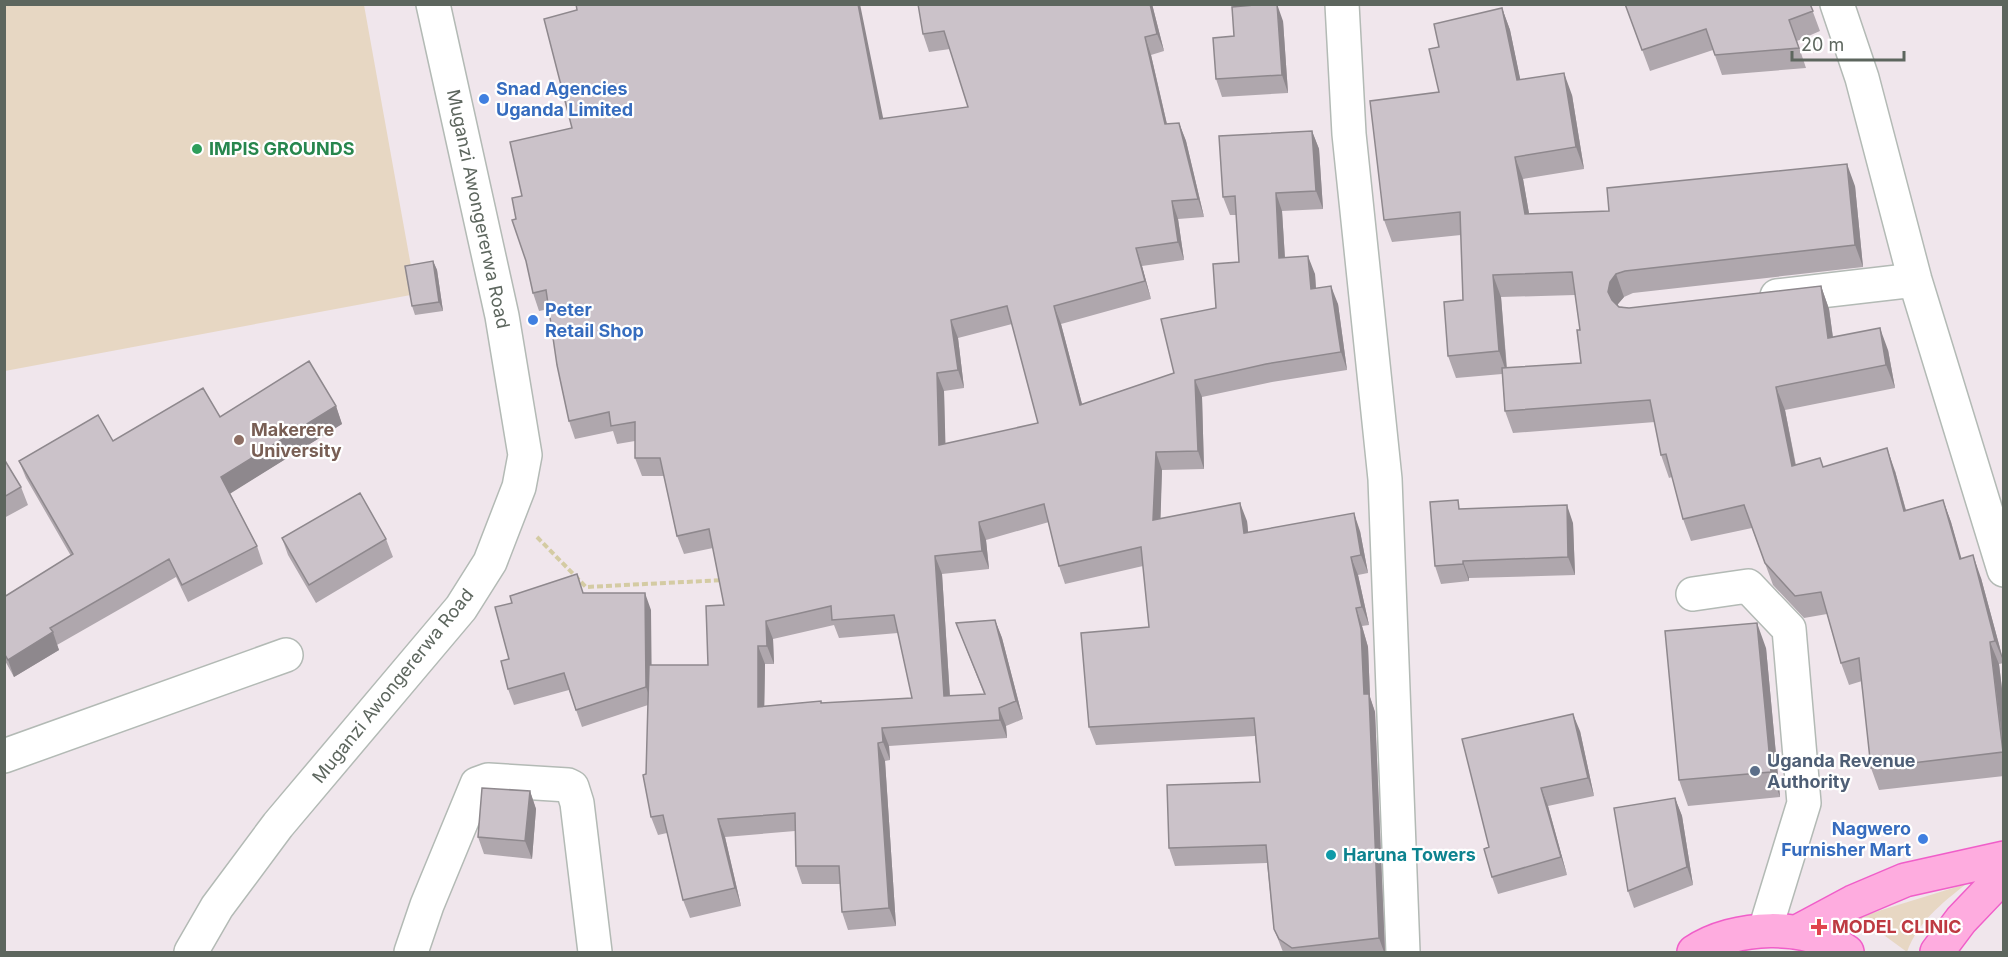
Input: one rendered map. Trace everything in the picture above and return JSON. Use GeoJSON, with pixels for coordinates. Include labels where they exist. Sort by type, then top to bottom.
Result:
{"type":"FeatureCollection","features":[{"type":"Feature","properties":{"kind":"main road"},"geometry":{"type":"LineString","coordinates":[[1797,932],[1853,903],[1905,880],[2004,858]]}},
{"type":"Feature","properties":{"kind":"main road"},"geometry":{"type":"LineString","coordinates":[[1938,952],[1961,920],[2004,875]]}},
{"type":"Feature","properties":{"kind":"main road"},"geometry":{"type":"LineString","coordinates":[[1694,952],[1732,935],[1765,930],[1797,932],[1847,952]]}},
{"type":"Feature","properties":{"kind":"street","name":"Muganzi Awongererwa Road"},"geometry":{"type":"LineString","coordinates":[[191,952],[217,907],[278,825],[461,608],[490,562],[519,487],[525,455],[502,316],[433,4]]}},
{"type":"Feature","properties":{"kind":"street"},"geometry":{"type":"LineString","coordinates":[[1342,4],[1349,134],[1385,479],[1403,952]]}},
{"type":"Feature","properties":{"kind":"street"},"geometry":{"type":"LineString","coordinates":[[1837,4],[1862,78],[1916,280],[2004,570]]}},
{"type":"Feature","properties":{"kind":"street"},"geometry":{"type":"LineString","coordinates":[[1752,299],[1916,280]]}},
{"type":"Feature","properties":{"kind":"street"},"geometry":{"type":"LineString","coordinates":[[1693,594],[1748,586],[1789,629],[1804,803],[1765,930]]}},
{"type":"Feature","properties":{"kind":"street"},"geometry":{"type":"LineString","coordinates":[[4,756],[286,655]]}},
{"type":"Feature","properties":{"kind":"street"},"geometry":{"type":"LineString","coordinates":[[411,952],[427,905],[477,784],[488,780],[568,784],[572,787],[577,803],[595,952]]}},
{"type":"Feature","properties":{"kind":"path"},"geometry":{"type":"LineString","coordinates":[[506,524],[540,538],[586,587],[731,579]]}},
{"type":"Feature","properties":{"kind":"shaded area","name":"IMPIS GROUNDS"},"geometry":{"type":"Polygon","coordinates":[[[5,5],[364,5],[416,294],[5,371],[5,5]]]}},
{"type":"Feature","properties":{"kind":"shaded area"},"geometry":{"type":"Polygon","coordinates":[[[1966,884],[1939,906],[1924,923],[1907,952],[1859,917],[1966,884]]]}},
{"type":"Feature","properties":{"kind":"building"},"geometry":{"type":"Polygon","coordinates":[[[576,4],[858,4],[880,119],[968,107],[944,31],[923,34],[918,4],[1150,4],[1157,34],[1145,37],[1165,124],[1179,123],[1198,199],[1172,201],[1178,242],[1136,248],[1145,281],[1054,306],[1080,405],[1174,373],[1161,319],[1216,308],[1213,264],[1239,262],[1235,196],[1223,197],[1219,136],[1312,131],[1316,191],[1276,193],[1279,258],[1308,256],[1311,289],[1331,286],[1341,352],[1266,364],[1195,380],[1198,451],[1156,452],[1153,520],[1240,503],[1244,533],[1354,513],[1361,555],[1351,557],[1362,607],[1356,608],[1361,629],[1364,694],[1369,694],[1379,938],[1292,948],[1279,939],[1274,929],[1266,845],[1169,848],[1167,785],[1260,782],[1254,718],[1089,727],[1081,633],[1149,627],[1141,547],[1059,566],[1044,504],[979,522],[982,551],[935,556],[944,696],[985,694],[956,623],[995,620],[1016,701],[999,708],[1000,720],[882,728],[883,742],[878,743],[889,908],[842,912],[839,866],[796,866],[795,813],[718,819],[735,888],[683,900],[663,815],[651,817],[643,775],[646,774],[649,665],[708,665],[706,606],[724,605],[709,529],[677,536],[660,458],[635,458],[635,422],[611,426],[609,412],[569,421],[557,365],[546,290],[533,293],[526,261],[512,220],[516,219],[512,198],[522,196],[510,142],[572,128],[544,19],[577,10],[576,4]],[[1007,306],[951,320],[958,370],[937,373],[939,445],[1038,423],[1007,306]],[[831,606],[766,621],[767,646],[758,646],[758,707],[821,701],[821,703],[912,698],[894,615],[832,620],[831,606]]]}},
{"type":"Feature","properties":{"kind":"building"},"geometry":{"type":"Polygon","coordinates":[[[1277,4],[1282,75],[1216,79],[1213,38],[1234,36],[1232,7],[1277,4]]]}},
{"type":"Feature","properties":{"kind":"building"},"geometry":{"type":"Polygon","coordinates":[[[1625,4],[1810,4],[1813,11],[1789,20],[1799,48],[1715,55],[1706,29],[1642,50],[1625,4]]]}},
{"type":"Feature","properties":{"kind":"building"},"geometry":{"type":"Polygon","coordinates":[[[1502,8],[1517,80],[1564,73],[1576,147],[1515,157],[1525,214],[1609,211],[1607,188],[1847,164],[1855,245],[1625,271],[1616,274],[1610,282],[1608,292],[1619,307],[1629,308],[1821,286],[1828,338],[1880,328],[1886,365],[1776,387],[1792,466],[1820,458],[1823,467],[1887,448],[1904,511],[1943,500],[1960,559],[1973,555],[1995,641],[1990,642],[2003,752],[1871,768],[1859,658],[1841,663],[1821,592],[1795,596],[1765,563],[1744,505],[1683,519],[1666,454],[1661,455],[1650,400],[1505,411],[1502,368],[1581,363],[1577,330],[1580,330],[1572,272],[1493,275],[1499,351],[1448,356],[1444,302],[1463,300],[1460,212],[1384,220],[1370,101],[1439,92],[1429,49],[1439,47],[1434,24],[1502,8]]]}},
{"type":"Feature","properties":{"kind":"building"},"geometry":{"type":"Polygon","coordinates":[[[433,261],[439,302],[412,306],[405,266],[433,261]]]}},
{"type":"Feature","properties":{"kind":"building"},"geometry":{"type":"Polygon","coordinates":[[[309,361],[336,406],[221,477],[257,546],[182,585],[169,559],[50,628],[53,632],[8,660],[4,653],[4,597],[73,554],[19,461],[98,415],[113,441],[203,388],[220,417],[309,361]]]}},
{"type":"Feature","properties":{"kind":"building"},"geometry":{"type":"Polygon","coordinates":[[[4,459],[21,487],[4,497],[4,459]]]}},
{"type":"Feature","properties":{"kind":"building"},"geometry":{"type":"Polygon","coordinates":[[[360,493],[386,539],[309,585],[282,538],[360,493]]]}},
{"type":"Feature","properties":{"kind":"building"},"geometry":{"type":"Polygon","coordinates":[[[1458,500],[1459,509],[1567,505],[1568,557],[1463,561],[1463,564],[1435,566],[1430,502],[1458,500]]]}},
{"type":"Feature","properties":{"kind":"building"},"geometry":{"type":"Polygon","coordinates":[[[577,574],[583,593],[645,593],[646,687],[576,710],[564,673],[508,689],[501,661],[509,659],[495,607],[512,603],[510,596],[577,574]]]}},
{"type":"Feature","properties":{"kind":"building"},"geometry":{"type":"Polygon","coordinates":[[[1757,623],[1771,772],[1679,780],[1665,631],[1757,623]]]}},
{"type":"Feature","properties":{"kind":"building"},"geometry":{"type":"Polygon","coordinates":[[[1573,714],[1588,778],[1541,788],[1561,857],[1492,877],[1484,849],[1489,847],[1462,739],[1573,714]]]}},
{"type":"Feature","properties":{"kind":"building"},"geometry":{"type":"Polygon","coordinates":[[[482,788],[530,791],[525,841],[478,837],[482,788]]]}},
{"type":"Feature","properties":{"kind":"building"},"geometry":{"type":"Polygon","coordinates":[[[1675,798],[1687,867],[1628,891],[1614,808],[1675,798]]]}},
{"type":"Feature","properties":{"kind":"place","name":"Snad Agencies Uganda Limited"},"geometry":{"type":"Point","coordinates":[484,99]}},
{"type":"Feature","properties":{"kind":"place","name":"IMPIS GROUNDS"},"geometry":{"type":"Point","coordinates":[197,149]}},
{"type":"Feature","properties":{"kind":"place","name":"Peter Retail Shop"},"geometry":{"type":"Point","coordinates":[533,320]}},
{"type":"Feature","properties":{"kind":"place","name":"Makerere University"},"geometry":{"type":"Point","coordinates":[239,440]}},
{"type":"Feature","properties":{"kind":"place","name":"Uganda Revenue Authority"},"geometry":{"type":"Point","coordinates":[1755,771]}},
{"type":"Feature","properties":{"kind":"place","name":"Nagwero Furnisher Mart"},"geometry":{"type":"Point","coordinates":[1923,839]}},
{"type":"Feature","properties":{"kind":"place","name":"Haruna Towers"},"geometry":{"type":"Point","coordinates":[1331,855]}},
{"type":"Feature","properties":{"kind":"place","name":"MODEL CLINIC"},"geometry":{"type":"Point","coordinates":[1819,927]}}]}
